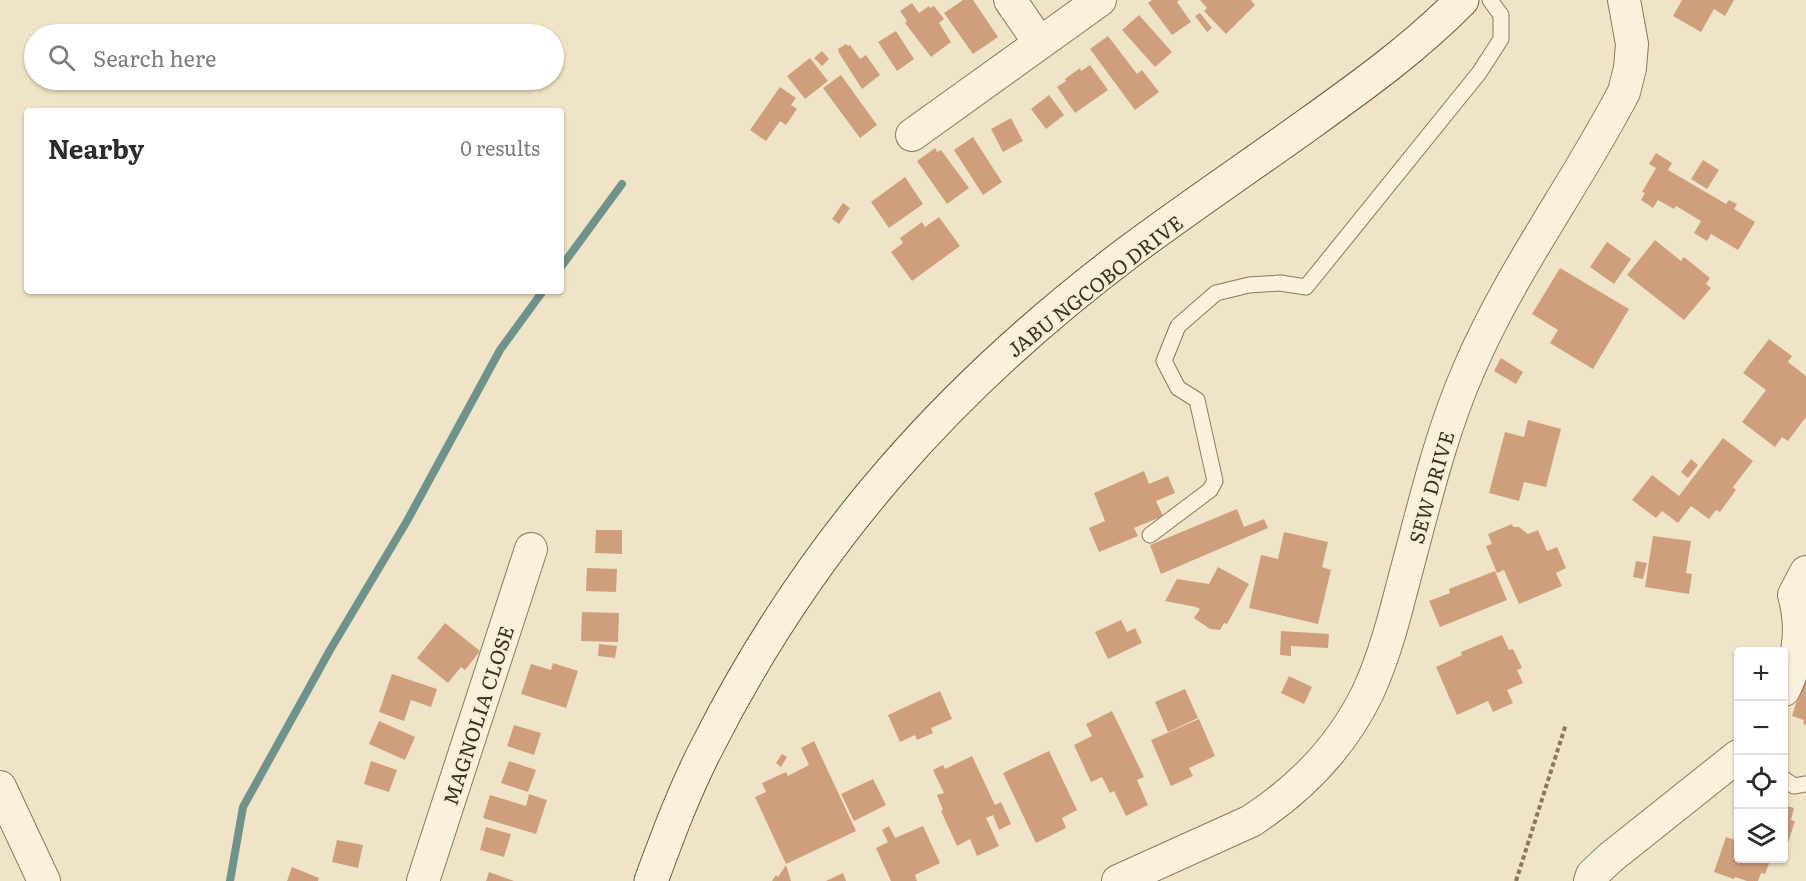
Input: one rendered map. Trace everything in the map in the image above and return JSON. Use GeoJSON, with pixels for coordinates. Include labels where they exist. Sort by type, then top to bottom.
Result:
{"type":"FeatureCollection","features":[{"type":"Feature","properties":{"kind":"main road","name":"JABU NGCOBO DRIVE"},"geometry":{"type":"LineString","coordinates":[[651,881],[675,817],[706,748],[770,634],[862,504],[925,432],[984,373],[1063,303],[1131,251],[1379,74],[1462,0]]}},
{"type":"Feature","properties":{"kind":"street"},"geometry":{"type":"LineString","coordinates":[[1010,0],[1039,42]]}},
{"type":"Feature","properties":{"kind":"street"},"geometry":{"type":"LineString","coordinates":[[912,135],[1100,0]]}},
{"type":"Feature","properties":{"kind":"street","name":"SEW DRIVE"},"geometry":{"type":"LineString","coordinates":[[1130,879],[1251,821],[1269,809],[1314,771],[1352,720],[1371,686],[1386,646],[1442,437],[1469,369],[1510,282],[1624,92],[1630,68],[1632,44],[1624,0]]}},
{"type":"Feature","properties":{"kind":"street","name":"MAGNOLIA CLOSE"},"geometry":{"type":"LineString","coordinates":[[423,881],[531,549]]}},
{"type":"Feature","properties":{"kind":"street"},"geometry":{"type":"LineString","coordinates":[[1788,681],[1798,647],[1800,584]]}},
{"type":"Feature","properties":{"kind":"street"},"geometry":{"type":"LineString","coordinates":[[1590,881],[1592,875],[1610,858],[1734,759]]}},
{"type":"Feature","properties":{"kind":"street"},"geometry":{"type":"LineString","coordinates":[[0,787],[44,881]]}},
{"type":"Feature","properties":{"kind":"lane"},"geometry":{"type":"LineString","coordinates":[[1150,535],[1210,490],[1215,481],[1197,400],[1179,388],[1164,361],[1178,326],[1216,293],[1249,285],[1280,283],[1306,287],[1479,73],[1496,47],[1501,39],[1501,15],[1490,0]]}},
{"type":"Feature","properties":{"kind":"lane"},"geometry":{"type":"LineString","coordinates":[[1788,782],[1794,786],[1806,784]]}},
{"type":"Feature","properties":{"kind":"path"},"geometry":{"type":"LineString","coordinates":[[1516,881],[1566,724]]}},
{"type":"Feature","properties":{"kind":"building"},"geometry":{"type":"Polygon","coordinates":[[[963,0],[973,0],[998,37],[973,54],[944,13],[963,0]]]}},
{"type":"Feature","properties":{"kind":"building"},"geometry":{"type":"Polygon","coordinates":[[[1152,0],[1179,0],[1177,2],[1191,22],[1172,35],[1148,3],[1152,0]]]}},
{"type":"Feature","properties":{"kind":"building"},"geometry":{"type":"Polygon","coordinates":[[[1200,0],[1251,0],[1255,5],[1226,34],[1204,11],[1207,8],[1200,0]]]}},
{"type":"Feature","properties":{"kind":"building"},"geometry":{"type":"Polygon","coordinates":[[[1682,0],[1734,0],[1725,16],[1714,9],[1701,32],[1673,16],[1682,0]]]}},
{"type":"Feature","properties":{"kind":"building"},"geometry":{"type":"Polygon","coordinates":[[[912,3],[919,13],[929,6],[930,8],[934,6],[944,19],[939,23],[951,42],[931,57],[905,23],[907,21],[900,11],[912,3]]]}},
{"type":"Feature","properties":{"kind":"building"},"geometry":{"type":"Polygon","coordinates":[[[1200,13],[1212,28],[1207,32],[1195,16],[1200,13]]]}},
{"type":"Feature","properties":{"kind":"building"},"geometry":{"type":"Polygon","coordinates":[[[1139,15],[1172,52],[1155,67],[1122,30],[1139,15]]]}},
{"type":"Feature","properties":{"kind":"building"},"geometry":{"type":"Polygon","coordinates":[[[896,31],[914,59],[897,71],[878,42],[896,31]]]}},
{"type":"Feature","properties":{"kind":"building"},"geometry":{"type":"Polygon","coordinates":[[[1108,36],[1137,74],[1142,70],[1159,92],[1135,110],[1090,49],[1108,36]]]}},
{"type":"Feature","properties":{"kind":"building"},"geometry":{"type":"Polygon","coordinates":[[[846,44],[850,45],[860,59],[866,55],[880,75],[862,89],[839,53],[838,49],[846,44]]]}},
{"type":"Feature","properties":{"kind":"building"},"geometry":{"type":"Polygon","coordinates":[[[822,51],[829,59],[822,66],[814,58],[822,51]]]}},
{"type":"Feature","properties":{"kind":"building"},"geometry":{"type":"Polygon","coordinates":[[[810,58],[828,81],[805,99],[787,76],[810,58]]]}},
{"type":"Feature","properties":{"kind":"building"},"geometry":{"type":"Polygon","coordinates":[[[1090,65],[1108,90],[1075,113],[1057,87],[1080,68],[1081,71],[1090,65]]]}},
{"type":"Feature","properties":{"kind":"building"},"geometry":{"type":"Polygon","coordinates":[[[841,75],[877,125],[860,138],[823,88],[841,75]]]}},
{"type":"Feature","properties":{"kind":"building"},"geometry":{"type":"Polygon","coordinates":[[[780,87],[796,98],[791,105],[797,109],[786,125],[780,121],[766,141],[750,130],[780,87]]]}},
{"type":"Feature","properties":{"kind":"building"},"geometry":{"type":"Polygon","coordinates":[[[1049,95],[1064,115],[1046,129],[1031,109],[1049,95]]]}},
{"type":"Feature","properties":{"kind":"building"},"geometry":{"type":"Polygon","coordinates":[[[1011,118],[1023,141],[1003,152],[991,129],[1011,118]]]}},
{"type":"Feature","properties":{"kind":"building"},"geometry":{"type":"Polygon","coordinates":[[[973,137],[1002,182],[983,195],[954,150],[973,137]]]}},
{"type":"Feature","properties":{"kind":"building"},"geometry":{"type":"Polygon","coordinates":[[[935,148],[937,152],[941,150],[969,188],[947,204],[917,161],[935,148]]]}},
{"type":"Feature","properties":{"kind":"building"},"geometry":{"type":"Polygon","coordinates":[[[1656,153],[1672,163],[1668,170],[1726,204],[1729,200],[1737,204],[1734,209],[1755,222],[1738,250],[1711,234],[1707,241],[1694,233],[1701,221],[1676,206],[1674,209],[1658,200],[1653,208],[1641,200],[1645,193],[1642,192],[1656,168],[1649,164],[1656,153]]]}},
{"type":"Feature","properties":{"kind":"building"},"geometry":{"type":"Polygon","coordinates":[[[1703,160],[1719,170],[1707,189],[1691,179],[1703,160]]]}},
{"type":"Feature","properties":{"kind":"building"},"geometry":{"type":"Polygon","coordinates":[[[905,177],[923,204],[889,228],[871,202],[905,177]]]}},
{"type":"Feature","properties":{"kind":"building"},"geometry":{"type":"Polygon","coordinates":[[[843,203],[850,208],[839,224],[832,219],[843,203]]]}},
{"type":"Feature","properties":{"kind":"building"},"geometry":{"type":"Polygon","coordinates":[[[939,217],[960,246],[912,281],[891,252],[903,243],[900,238],[922,222],[925,227],[939,217]]]}},
{"type":"Feature","properties":{"kind":"building"},"geometry":{"type":"Polygon","coordinates":[[[1655,240],[1681,261],[1684,257],[1710,278],[1706,284],[1711,288],[1684,320],[1627,275],[1655,240]]]}},
{"type":"Feature","properties":{"kind":"building"},"geometry":{"type":"Polygon","coordinates":[[[1607,242],[1631,259],[1614,284],[1590,267],[1607,242]]]}},
{"type":"Feature","properties":{"kind":"building"},"geometry":{"type":"Polygon","coordinates":[[[1560,268],[1629,309],[1593,369],[1550,343],[1558,330],[1532,314],[1560,268]]]}},
{"type":"Feature","properties":{"kind":"building"},"geometry":{"type":"Polygon","coordinates":[[[1769,339],[1792,356],[1788,362],[1806,376],[1806,417],[1788,441],[1782,437],[1775,447],[1742,422],[1766,390],[1743,373],[1769,339]]]}},
{"type":"Feature","properties":{"kind":"building"},"geometry":{"type":"Polygon","coordinates":[[[1501,358],[1523,372],[1516,384],[1494,371],[1501,358]]]}},
{"type":"Feature","properties":{"kind":"building"},"geometry":{"type":"Polygon","coordinates":[[[1528,420],[1561,429],[1546,487],[1524,482],[1519,501],[1489,493],[1505,432],[1524,437],[1528,420]]]}},
{"type":"Feature","properties":{"kind":"building"},"geometry":{"type":"Polygon","coordinates":[[[1723,438],[1753,461],[1733,487],[1736,490],[1720,512],[1716,510],[1709,519],[1691,506],[1678,523],[1662,511],[1656,518],[1632,500],[1652,475],[1679,496],[1723,438]]]}},
{"type":"Feature","properties":{"kind":"building"},"geometry":{"type":"Polygon","coordinates":[[[1691,459],[1698,465],[1688,478],[1681,472],[1691,459]]]}},
{"type":"Feature","properties":{"kind":"building"},"geometry":{"type":"Polygon","coordinates":[[[1144,471],[1149,484],[1168,476],[1175,493],[1156,501],[1163,516],[1134,528],[1138,536],[1099,552],[1089,528],[1105,521],[1094,493],[1144,471]]]}},
{"type":"Feature","properties":{"kind":"building"},"geometry":{"type":"Polygon","coordinates":[[[1237,509],[1244,527],[1264,519],[1268,528],[1161,574],[1150,545],[1237,509]]]}},
{"type":"Feature","properties":{"kind":"building"},"geometry":{"type":"Polygon","coordinates":[[[1512,524],[1513,527],[1519,527],[1528,534],[1538,530],[1547,551],[1557,547],[1566,568],[1556,573],[1562,586],[1519,604],[1504,570],[1497,573],[1486,546],[1492,544],[1488,534],[1512,524]]]}},
{"type":"Feature","properties":{"kind":"building"},"geometry":{"type":"Polygon","coordinates":[[[596,530],[622,530],[622,554],[595,553],[596,530]]]}},
{"type":"Feature","properties":{"kind":"building"},"geometry":{"type":"Polygon","coordinates":[[[1284,532],[1328,542],[1322,567],[1331,570],[1318,624],[1249,608],[1261,555],[1278,559],[1284,532]]]}},
{"type":"Feature","properties":{"kind":"building"},"geometry":{"type":"Polygon","coordinates":[[[1653,536],[1691,541],[1686,573],[1692,574],[1689,594],[1645,587],[1653,536]]]}},
{"type":"Feature","properties":{"kind":"building"},"geometry":{"type":"Polygon","coordinates":[[[1636,561],[1647,563],[1643,579],[1633,577],[1636,561]]]}},
{"type":"Feature","properties":{"kind":"building"},"geometry":{"type":"Polygon","coordinates":[[[1218,567],[1249,584],[1227,624],[1224,623],[1220,630],[1210,629],[1194,618],[1200,609],[1165,601],[1177,579],[1209,584],[1218,567]]]}},
{"type":"Feature","properties":{"kind":"building"},"geometry":{"type":"Polygon","coordinates":[[[587,568],[617,569],[616,592],[586,591],[587,568]]]}},
{"type":"Feature","properties":{"kind":"building"},"geometry":{"type":"Polygon","coordinates":[[[1495,571],[1507,600],[1440,627],[1429,601],[1450,593],[1449,589],[1495,571]]]}},
{"type":"Feature","properties":{"kind":"building"},"geometry":{"type":"Polygon","coordinates":[[[582,612],[619,613],[618,642],[581,641],[582,612]]]}},
{"type":"Feature","properties":{"kind":"building"},"geometry":{"type":"Polygon","coordinates":[[[1121,620],[1127,632],[1135,628],[1142,643],[1108,659],[1095,632],[1121,620]]]}},
{"type":"Feature","properties":{"kind":"building"},"geometry":{"type":"Polygon","coordinates":[[[445,623],[480,651],[465,670],[461,667],[448,683],[417,658],[445,623]]]}},
{"type":"Feature","properties":{"kind":"building"},"geometry":{"type":"Polygon","coordinates":[[[1281,631],[1329,634],[1328,648],[1291,646],[1291,656],[1280,655],[1281,631]]]}},
{"type":"Feature","properties":{"kind":"building"},"geometry":{"type":"Polygon","coordinates":[[[1502,635],[1509,650],[1513,649],[1522,668],[1517,670],[1523,683],[1507,690],[1513,703],[1493,712],[1488,701],[1457,715],[1436,667],[1462,655],[1461,652],[1502,635]]]}},
{"type":"Feature","properties":{"kind":"building"},"geometry":{"type":"Polygon","coordinates":[[[599,644],[617,646],[615,658],[598,656],[599,644]]]}},
{"type":"Feature","properties":{"kind":"building"},"geometry":{"type":"Polygon","coordinates":[[[553,663],[578,671],[566,708],[521,694],[531,664],[551,670],[553,663]]]}},
{"type":"Feature","properties":{"kind":"building"},"geometry":{"type":"Polygon","coordinates":[[[1806,670],[1806,725],[1803,724],[1804,720],[1792,716],[1806,670]]]}},
{"type":"Feature","properties":{"kind":"building"},"geometry":{"type":"Polygon","coordinates":[[[392,674],[437,689],[431,707],[411,700],[404,721],[379,712],[392,674]]]}},
{"type":"Feature","properties":{"kind":"building"},"geometry":{"type":"Polygon","coordinates":[[[1289,676],[1312,687],[1304,704],[1281,693],[1289,676]]]}},
{"type":"Feature","properties":{"kind":"building"},"geometry":{"type":"Polygon","coordinates":[[[1185,689],[1198,718],[1168,732],[1155,702],[1185,689]]]}},
{"type":"Feature","properties":{"kind":"building"},"geometry":{"type":"Polygon","coordinates":[[[940,691],[952,719],[931,728],[933,733],[917,740],[915,735],[900,742],[888,715],[940,691]]]}},
{"type":"Feature","properties":{"kind":"building"},"geometry":{"type":"Polygon","coordinates":[[[1112,711],[1144,777],[1137,780],[1148,805],[1126,816],[1114,791],[1110,793],[1102,777],[1091,782],[1074,745],[1092,736],[1086,724],[1112,711]]]}},
{"type":"Feature","properties":{"kind":"building"},"geometry":{"type":"Polygon","coordinates":[[[1199,719],[1215,756],[1189,768],[1193,776],[1171,786],[1151,740],[1199,719]]]}},
{"type":"Feature","properties":{"kind":"building"},"geometry":{"type":"Polygon","coordinates":[[[379,721],[415,737],[405,760],[369,744],[379,721]]]}},
{"type":"Feature","properties":{"kind":"building"},"geometry":{"type":"Polygon","coordinates":[[[514,725],[541,733],[534,755],[507,746],[514,725]]]}},
{"type":"Feature","properties":{"kind":"building"},"geometry":{"type":"Polygon","coordinates":[[[814,741],[856,831],[786,864],[755,797],[766,792],[762,783],[786,772],[788,776],[809,765],[801,748],[814,741]]]}},
{"type":"Feature","properties":{"kind":"building"},"geometry":{"type":"Polygon","coordinates":[[[1049,751],[1077,810],[1062,818],[1066,828],[1036,843],[1003,773],[1049,751]]]}},
{"type":"Feature","properties":{"kind":"building"},"geometry":{"type":"Polygon","coordinates":[[[782,754],[787,757],[781,767],[776,763],[782,754]]]}},
{"type":"Feature","properties":{"kind":"building"},"geometry":{"type":"Polygon","coordinates":[[[972,756],[995,805],[1001,802],[1011,824],[999,830],[993,815],[986,818],[999,846],[977,856],[970,839],[957,846],[941,811],[943,810],[937,795],[944,793],[933,770],[943,765],[945,769],[972,756]]]}},
{"type":"Feature","properties":{"kind":"building"},"geometry":{"type":"Polygon","coordinates":[[[371,761],[397,770],[389,792],[364,784],[371,761]]]}},
{"type":"Feature","properties":{"kind":"building"},"geometry":{"type":"Polygon","coordinates":[[[509,761],[536,770],[528,792],[501,783],[509,761]]]}},
{"type":"Feature","properties":{"kind":"building"},"geometry":{"type":"Polygon","coordinates":[[[873,779],[886,805],[854,821],[841,794],[873,779]]]}},
{"type":"Feature","properties":{"kind":"building"},"geometry":{"type":"Polygon","coordinates":[[[529,794],[547,800],[536,834],[483,818],[490,795],[526,806],[529,794]]]}},
{"type":"Feature","properties":{"kind":"building"},"geometry":{"type":"Polygon","coordinates":[[[1788,806],[1794,808],[1791,820],[1795,821],[1788,843],[1788,806]]]}},
{"type":"Feature","properties":{"kind":"building"},"geometry":{"type":"Polygon","coordinates":[[[889,826],[895,838],[923,826],[940,863],[915,875],[917,881],[891,881],[876,848],[888,842],[882,830],[889,826]]]}},
{"type":"Feature","properties":{"kind":"building"},"geometry":{"type":"Polygon","coordinates":[[[486,827],[511,834],[504,857],[480,850],[486,827]]]}},
{"type":"Feature","properties":{"kind":"building"},"geometry":{"type":"Polygon","coordinates":[[[1726,837],[1734,840],[1734,863],[1769,863],[1765,874],[1761,873],[1758,881],[1747,881],[1735,877],[1734,879],[1714,872],[1726,837]]]}},
{"type":"Feature","properties":{"kind":"building"},"geometry":{"type":"Polygon","coordinates":[[[337,840],[363,845],[358,868],[332,862],[337,840]]]}},
{"type":"Feature","properties":{"kind":"building"},"geometry":{"type":"Polygon","coordinates":[[[786,865],[791,881],[772,881],[776,875],[778,877],[786,865]]]}},
{"type":"Feature","properties":{"kind":"building"},"geometry":{"type":"Polygon","coordinates":[[[292,867],[319,878],[318,881],[287,881],[292,867]]]}},
{"type":"Feature","properties":{"kind":"building"},"geometry":{"type":"Polygon","coordinates":[[[489,872],[514,881],[486,881],[489,872]]]}},
{"type":"Feature","properties":{"kind":"building"},"geometry":{"type":"Polygon","coordinates":[[[843,873],[846,881],[826,881],[843,873]]]}},
{"type":"Feature","properties":{"kind":"waterway"},"geometry":{"type":"LineString","coordinates":[[564,263],[622,184]]}},
{"type":"Feature","properties":{"kind":"waterway"},"geometry":{"type":"LineString","coordinates":[[230,881],[243,807],[330,650],[407,521],[500,350],[541,294]]}}]}
